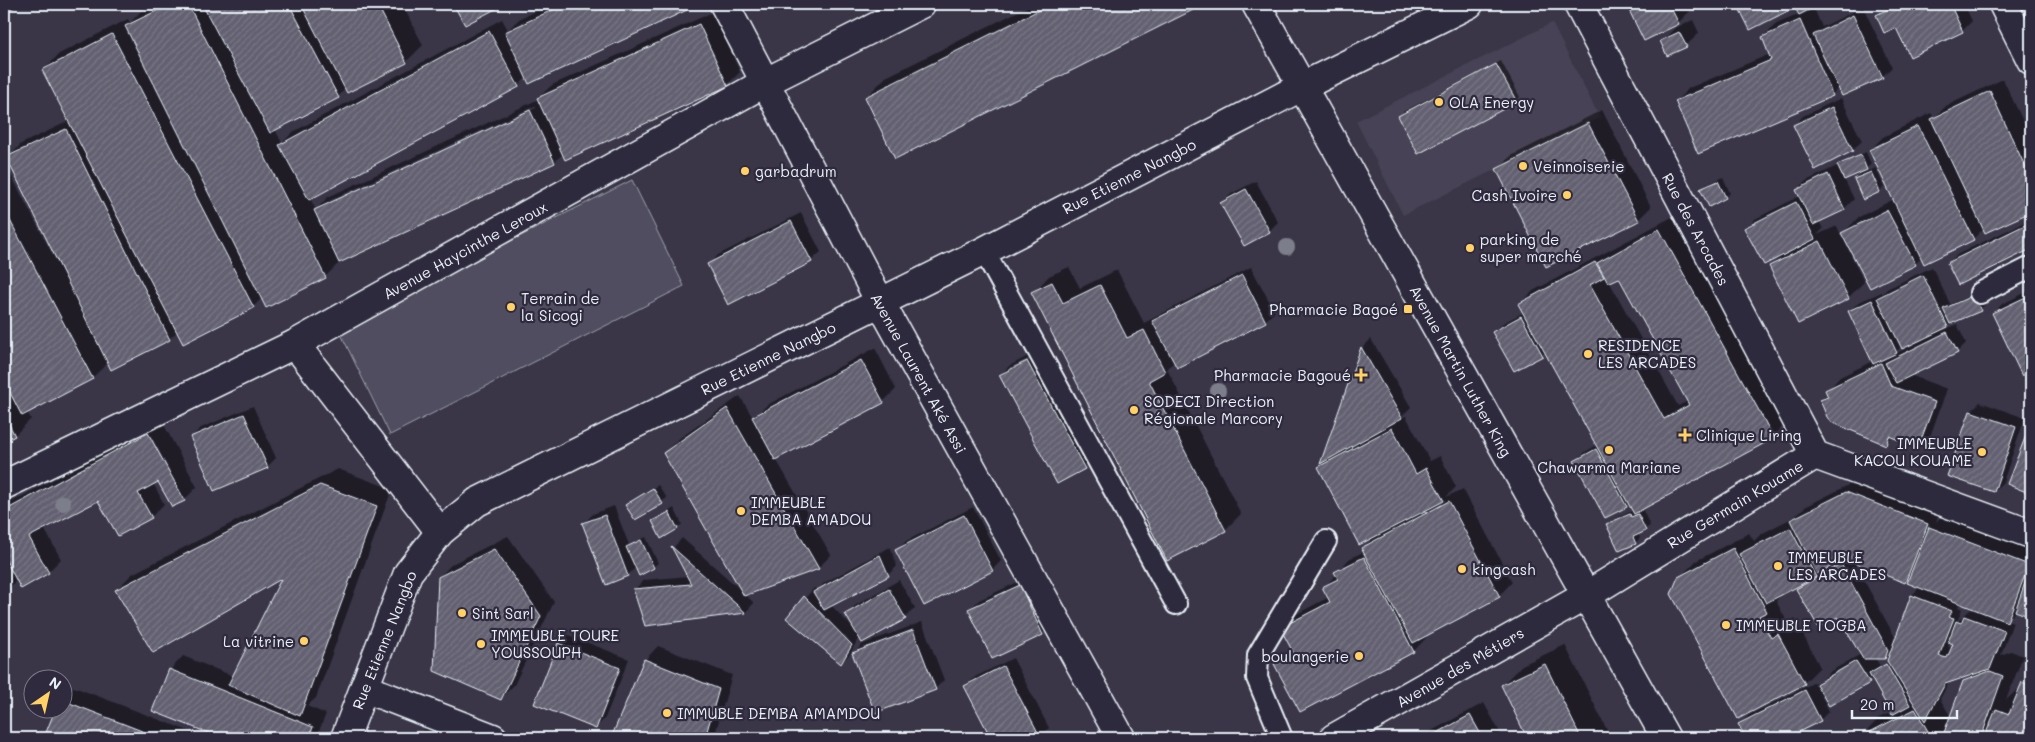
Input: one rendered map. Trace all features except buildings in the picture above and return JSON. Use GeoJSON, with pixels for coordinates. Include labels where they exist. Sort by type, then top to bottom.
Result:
{"type":"FeatureCollection","features":[{"type":"Feature","properties":{"kind":"street","name":"Avenue Laurent Aké Assi"},"geometry":{"type":"LineString","coordinates":[[724,4],[880,302],[1121,738]]}},
{"type":"Feature","properties":{"kind":"street","name":"Avenue Haycinthe Leroux"},"geometry":{"type":"LineString","coordinates":[[4,485],[295,344],[764,83],[921,4]]}},
{"type":"Feature","properties":{"kind":"street","name":"Avenue Martin Luther King"},"geometry":{"type":"LineString","coordinates":[[1256,4],[1666,738]]}},
{"type":"Feature","properties":{"kind":"street","name":"Rue Etienne Nangbo"},"geometry":{"type":"LineString","coordinates":[[345,738],[408,572],[440,532],[477,502],[984,251],[1303,86],[1468,4]]}},
{"type":"Feature","properties":{"kind":"street","name":"Rue des Arcades"},"geometry":{"type":"LineString","coordinates":[[1578,4],[1815,455]]}},
{"type":"Feature","properties":{"kind":"street"},"geometry":{"type":"LineString","coordinates":[[2003,4],[2031,60]]}},
{"type":"Feature","properties":{"kind":"street"},"geometry":{"type":"LineString","coordinates":[[295,344],[440,532]]}},
{"type":"Feature","properties":{"kind":"street","name":"Rue Germain Kouame"},"geometry":{"type":"LineString","coordinates":[[1586,595],[1815,455],[2031,534]]}},
{"type":"Feature","properties":{"kind":"street","name":"Avenue des Métiers"},"geometry":{"type":"LineString","coordinates":[[1334,738],[1586,595]]}},
{"type":"Feature","properties":{"kind":"street"},"geometry":{"type":"LineString","coordinates":[[364,688],[493,738]]}},
{"type":"Feature","properties":{"kind":"lane"},"geometry":{"type":"LineString","coordinates":[[984,251],[1176,604]]}},
{"type":"Feature","properties":{"kind":"lane"},"geometry":{"type":"LineString","coordinates":[[1980,293],[2031,267]]}},
{"type":"Feature","properties":{"kind":"lane"},"geometry":{"type":"LineString","coordinates":[[1282,738],[1257,678],[1258,656],[1326,541]]}},
{"type":"Feature","properties":{"kind":"shaded area"},"geometry":{"type":"Polygon","coordinates":[[[1552,23],[1600,118],[1403,215],[1356,121],[1552,23]]]}},
{"type":"Feature","properties":{"kind":"shaded area","name":"Terrain de la Sicogi"},"geometry":{"type":"Polygon","coordinates":[[[632,180],[684,286],[390,435],[338,328],[632,180]]]}},
{"type":"Feature","properties":{"kind":"place","name":"OLA Energy"},"geometry":{"type":"Point","coordinates":[1439,102]}},
{"type":"Feature","properties":{"kind":"place","name":"Veinnoiserie"},"geometry":{"type":"Point","coordinates":[1523,166]}},
{"type":"Feature","properties":{"kind":"place","name":"garbadrum"},"geometry":{"type":"Point","coordinates":[745,171]}},
{"type":"Feature","properties":{"kind":"place","name":"Cash Ivoire"},"geometry":{"type":"Point","coordinates":[1567,195]}},
{"type":"Feature","properties":{"kind":"place","name":"parking de super marché"},"geometry":{"type":"Point","coordinates":[1470,248]}},
{"type":"Feature","properties":{"kind":"place","name":"Terrain de la Sicogi"},"geometry":{"type":"Point","coordinates":[511,307]}},
{"type":"Feature","properties":{"kind":"place","name":"Pharmacie Bagoé"},"geometry":{"type":"Point","coordinates":[1408,309]}},
{"type":"Feature","properties":{"kind":"place","name":"RESIDENCE LES ARCADES"},"geometry":{"type":"Point","coordinates":[1588,354]}},
{"type":"Feature","properties":{"kind":"place","name":"Pharmacie Bagoué"},"geometry":{"type":"Point","coordinates":[1361,375]}},
{"type":"Feature","properties":{"kind":"place","name":"SODECI Direction Régionale Marcory"},"geometry":{"type":"Point","coordinates":[1134,410]}},
{"type":"Feature","properties":{"kind":"place","name":"Clinique Liring"},"geometry":{"type":"Point","coordinates":[1685,435]}},
{"type":"Feature","properties":{"kind":"place","name":"Chawarma Mariane"},"geometry":{"type":"Point","coordinates":[1609,450]}},
{"type":"Feature","properties":{"kind":"place","name":"IMMEUBLE KACOU KOUAME"},"geometry":{"type":"Point","coordinates":[1982,452]}},
{"type":"Feature","properties":{"kind":"place","name":"IMMEUBLE DEMBA AMADOU"},"geometry":{"type":"Point","coordinates":[741,511]}},
{"type":"Feature","properties":{"kind":"place","name":"IMMEUBLE LES ARCADES"},"geometry":{"type":"Point","coordinates":[1778,566]}},
{"type":"Feature","properties":{"kind":"place","name":"kingcash"},"geometry":{"type":"Point","coordinates":[1462,569]}},
{"type":"Feature","properties":{"kind":"place","name":"Sint Sarl"},"geometry":{"type":"Point","coordinates":[462,613]}},
{"type":"Feature","properties":{"kind":"place","name":"IMMEUBLE TOGBA"},"geometry":{"type":"Point","coordinates":[1726,625]}},
{"type":"Feature","properties":{"kind":"place","name":"La vitrine"},"geometry":{"type":"Point","coordinates":[304,641]}},
{"type":"Feature","properties":{"kind":"place","name":"IMMEUBLE TOURE YOUSSOUPH"},"geometry":{"type":"Point","coordinates":[481,644]}},
{"type":"Feature","properties":{"kind":"place","name":"boulangerie"},"geometry":{"type":"Point","coordinates":[1359,656]}},
{"type":"Feature","properties":{"kind":"place","name":"IMMUBLE DEMBA AMAMDOU"},"geometry":{"type":"Point","coordinates":[667,713]}}]}
